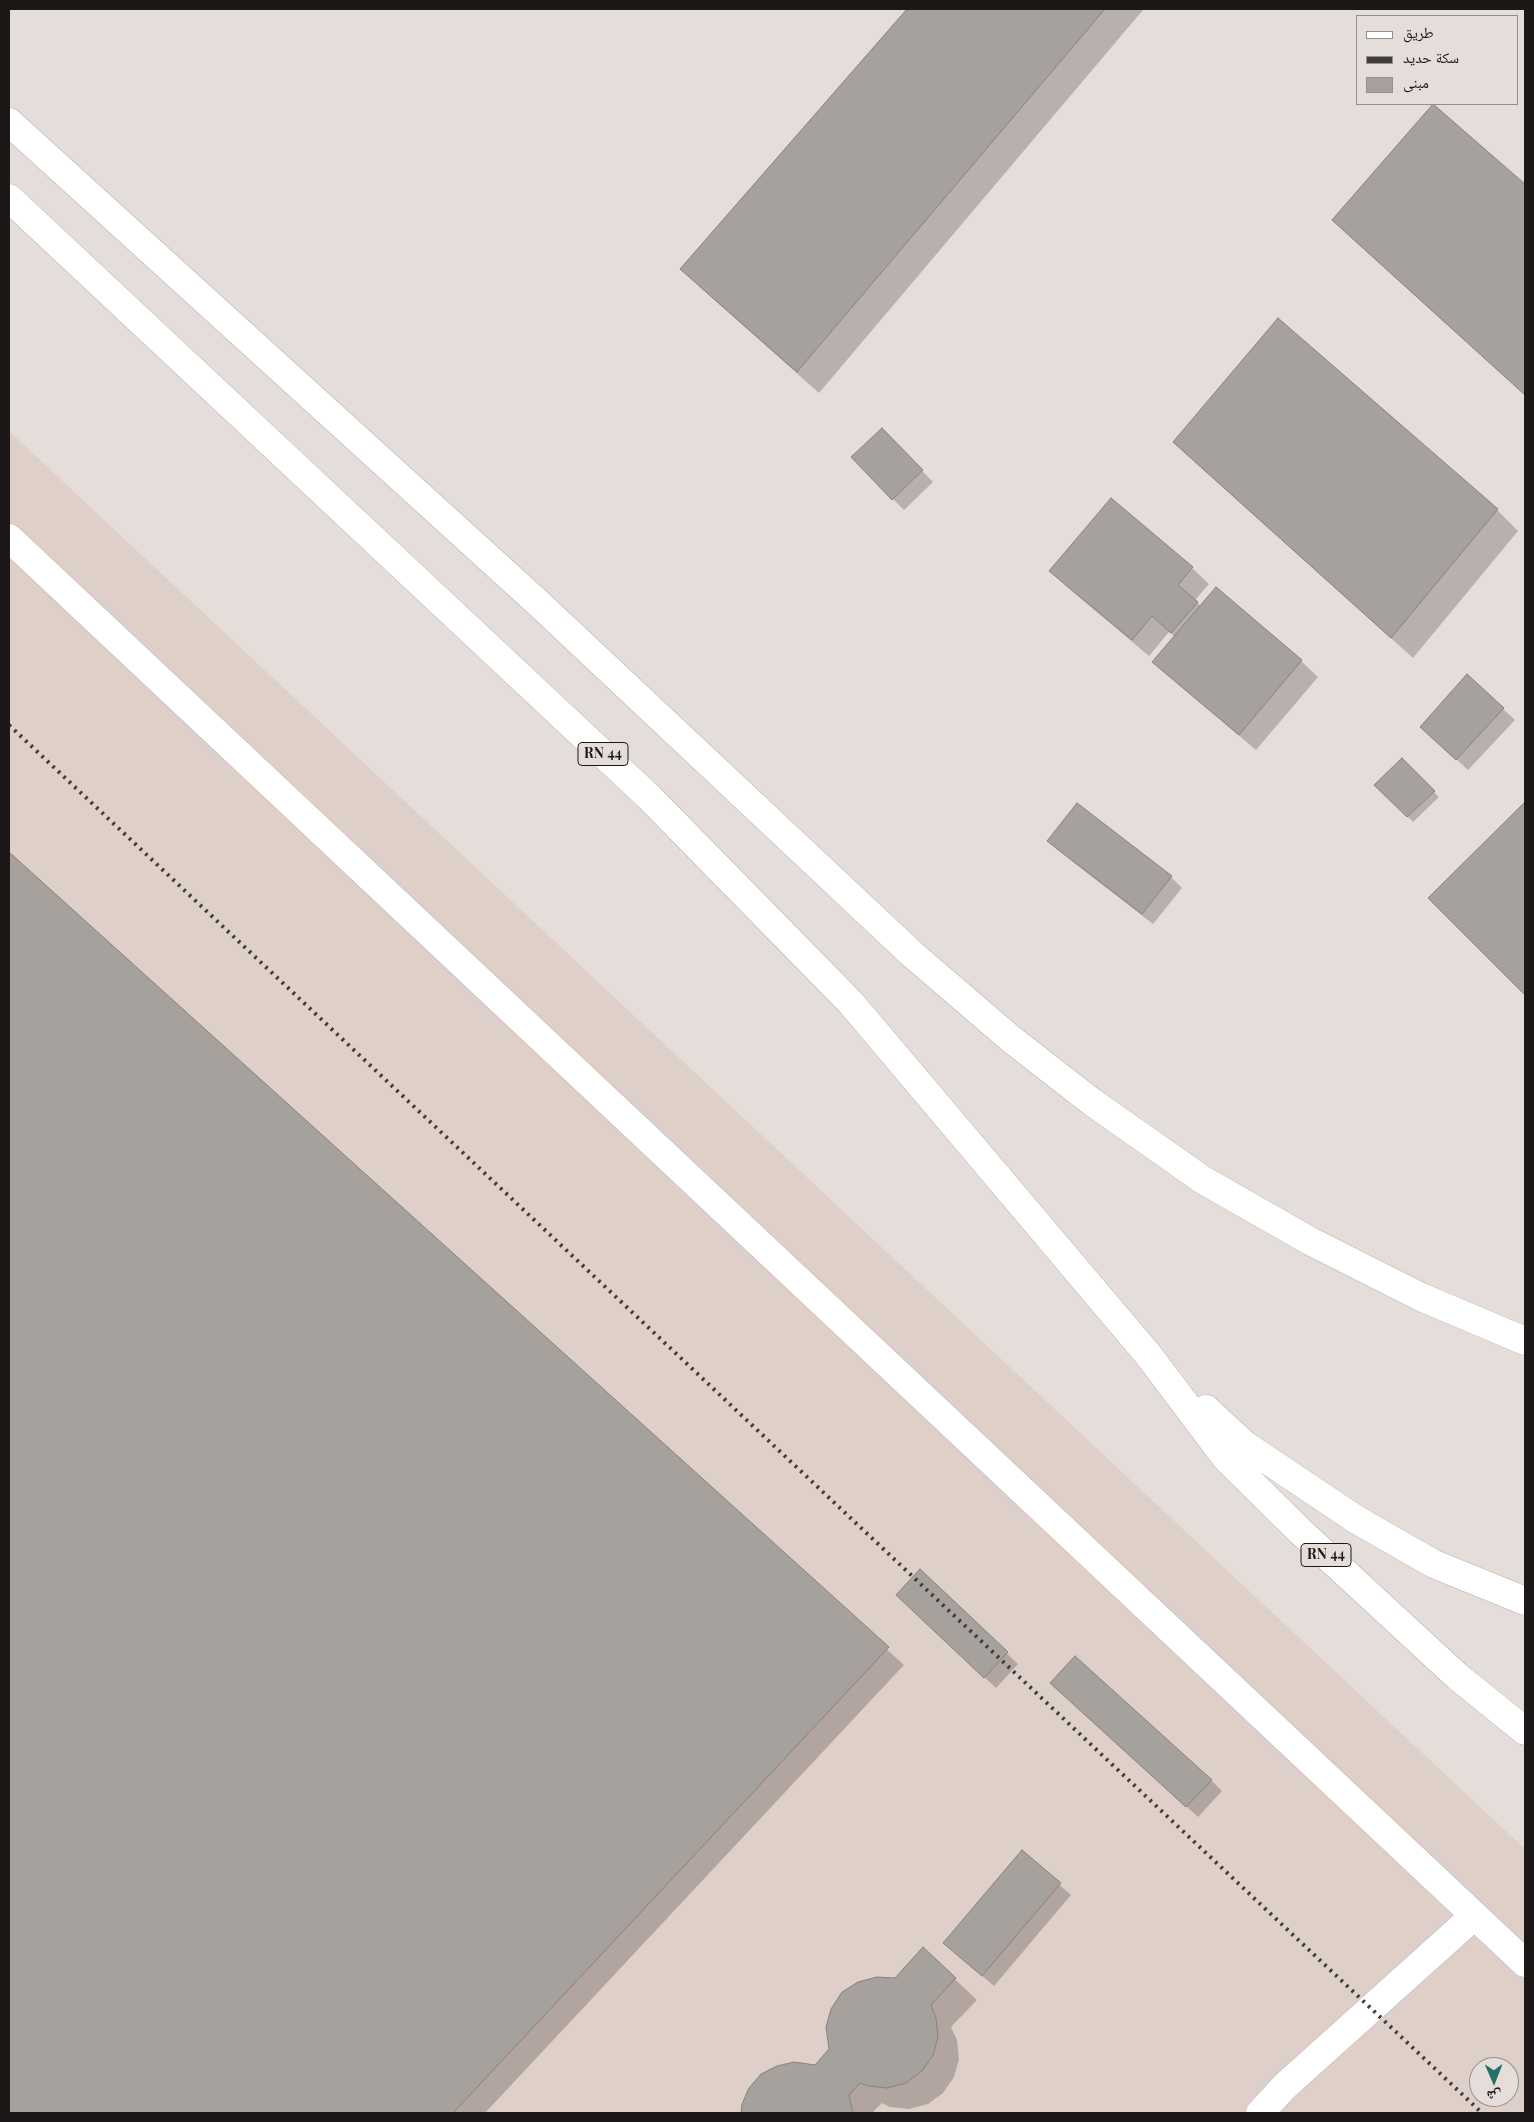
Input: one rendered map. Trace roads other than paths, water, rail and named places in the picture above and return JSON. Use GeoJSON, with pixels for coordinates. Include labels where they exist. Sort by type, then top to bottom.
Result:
{"type":"FeatureCollection","features":[{"type":"Feature","properties":{"kind":"main road"},"geometry":{"type":"LineString","coordinates":[[9,122],[536,601],[912,954],[1011,1039],[1092,1102],[1203,1180],[1310,1241],[1421,1297],[1525,1341]]}},
{"type":"Feature","properties":{"kind":"main road","name":"RN 44"},"geometry":{"type":"LineString","coordinates":[[9,198],[650,798],[851,1003],[1150,1357],[1226,1458],[1300,1531],[1457,1676],[1525,1731]]}},
{"type":"Feature","properties":{"kind":"main road"},"geometry":{"type":"LineString","coordinates":[[9,538],[1525,1963]]}},
{"type":"Feature","properties":{"kind":"main road"},"geometry":{"type":"LineString","coordinates":[[1150,1357],[1245,1445],[1357,1520],[1434,1564],[1525,1601]]}},
{"type":"Feature","properties":{"kind":"main road"},"geometry":{"type":"LineString","coordinates":[[1260,2113],[1285,2086],[1474,1916]]}},
{"type":"Feature","properties":{"kind":"railway"},"geometry":{"type":"LineString","coordinates":[[9,725],[1482,2113]]}}]}
